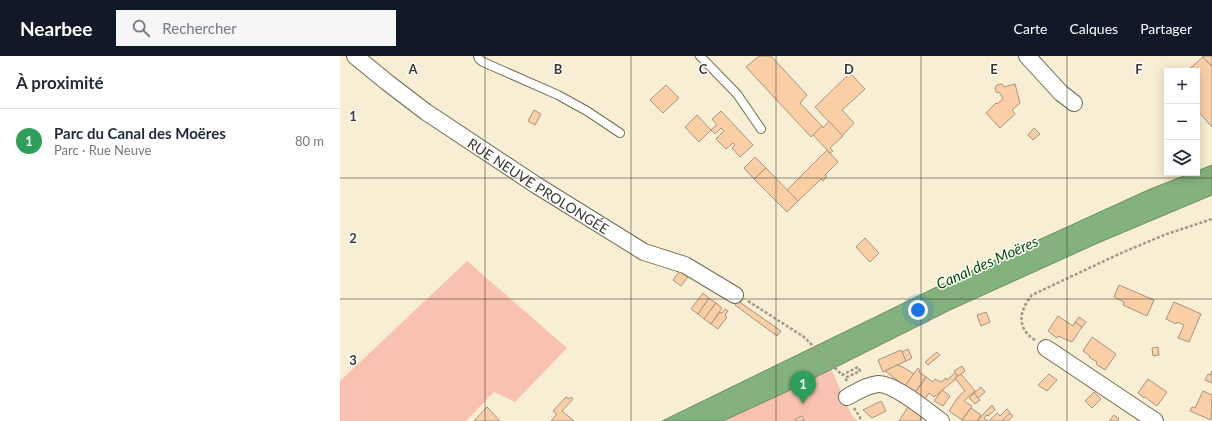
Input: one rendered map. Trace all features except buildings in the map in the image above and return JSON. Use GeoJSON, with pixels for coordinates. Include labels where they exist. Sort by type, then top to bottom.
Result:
{"type":"FeatureCollection","features":[{"type":"Feature","properties":{"kind":"street","name":"RUE NEUVE PROLONGÉE"},"geometry":{"type":"LineString","coordinates":[[355,56],[388,84],[426,112],[533,183],[640,249],[649,254],[689,267],[734,295]]}},
{"type":"Feature","properties":{"kind":"street"},"geometry":{"type":"LineString","coordinates":[[1027,56],[1064,97],[1074,103]]}},
{"type":"Feature","properties":{"kind":"street"},"geometry":{"type":"LineString","coordinates":[[1046,348],[1155,421]]}},
{"type":"Feature","properties":{"kind":"street"},"geometry":{"type":"LineString","coordinates":[[847,397],[870,385],[885,384],[898,391],[941,421]]}},
{"type":"Feature","properties":{"kind":"lane"},"geometry":{"type":"LineString","coordinates":[[478,56],[482,62],[566,99],[620,133]]}},
{"type":"Feature","properties":{"kind":"lane"},"geometry":{"type":"LineString","coordinates":[[700,56],[737,94],[761,129]]}},
{"type":"Feature","properties":{"kind":"path"},"geometry":{"type":"LineString","coordinates":[[1046,348],[1031,338],[1024,329],[1021,317],[1024,304],[1032,295],[1158,237],[1212,219]]}},
{"type":"Feature","properties":{"kind":"path"},"geometry":{"type":"LineString","coordinates":[[754,304],[807,340],[842,375],[858,367],[860,371],[845,378]]}},
{"type":"Feature","properties":{"kind":"shaded area"},"geometry":{"type":"Polygon","coordinates":[[[1212,165],[1212,195],[1098,243],[950,310],[786,392],[723,421],[662,421],[951,280],[1148,190],[1183,176],[1200,176],[1200,170],[1212,165]]]}},
{"type":"Feature","properties":{"kind":"shaded area"},"geometry":{"type":"Polygon","coordinates":[[[467,261],[567,348],[515,402],[494,392],[466,421],[340,421],[340,381],[467,261]]]}},
{"type":"Feature","properties":{"kind":"shaded area"},"geometry":{"type":"Polygon","coordinates":[[[831,369],[852,416],[858,421],[723,421],[786,392],[831,369]]]}},
{"type":"Feature","properties":{"kind":"place","name":"Parc du Canal des Moëres"},"geometry":{"type":"Point","coordinates":[803,404]}},
{"type":"Feature","properties":{"kind":"water label","name":"Canal des Moëres"},"geometry":{"type":"Point","coordinates":[987,262]}}]}
